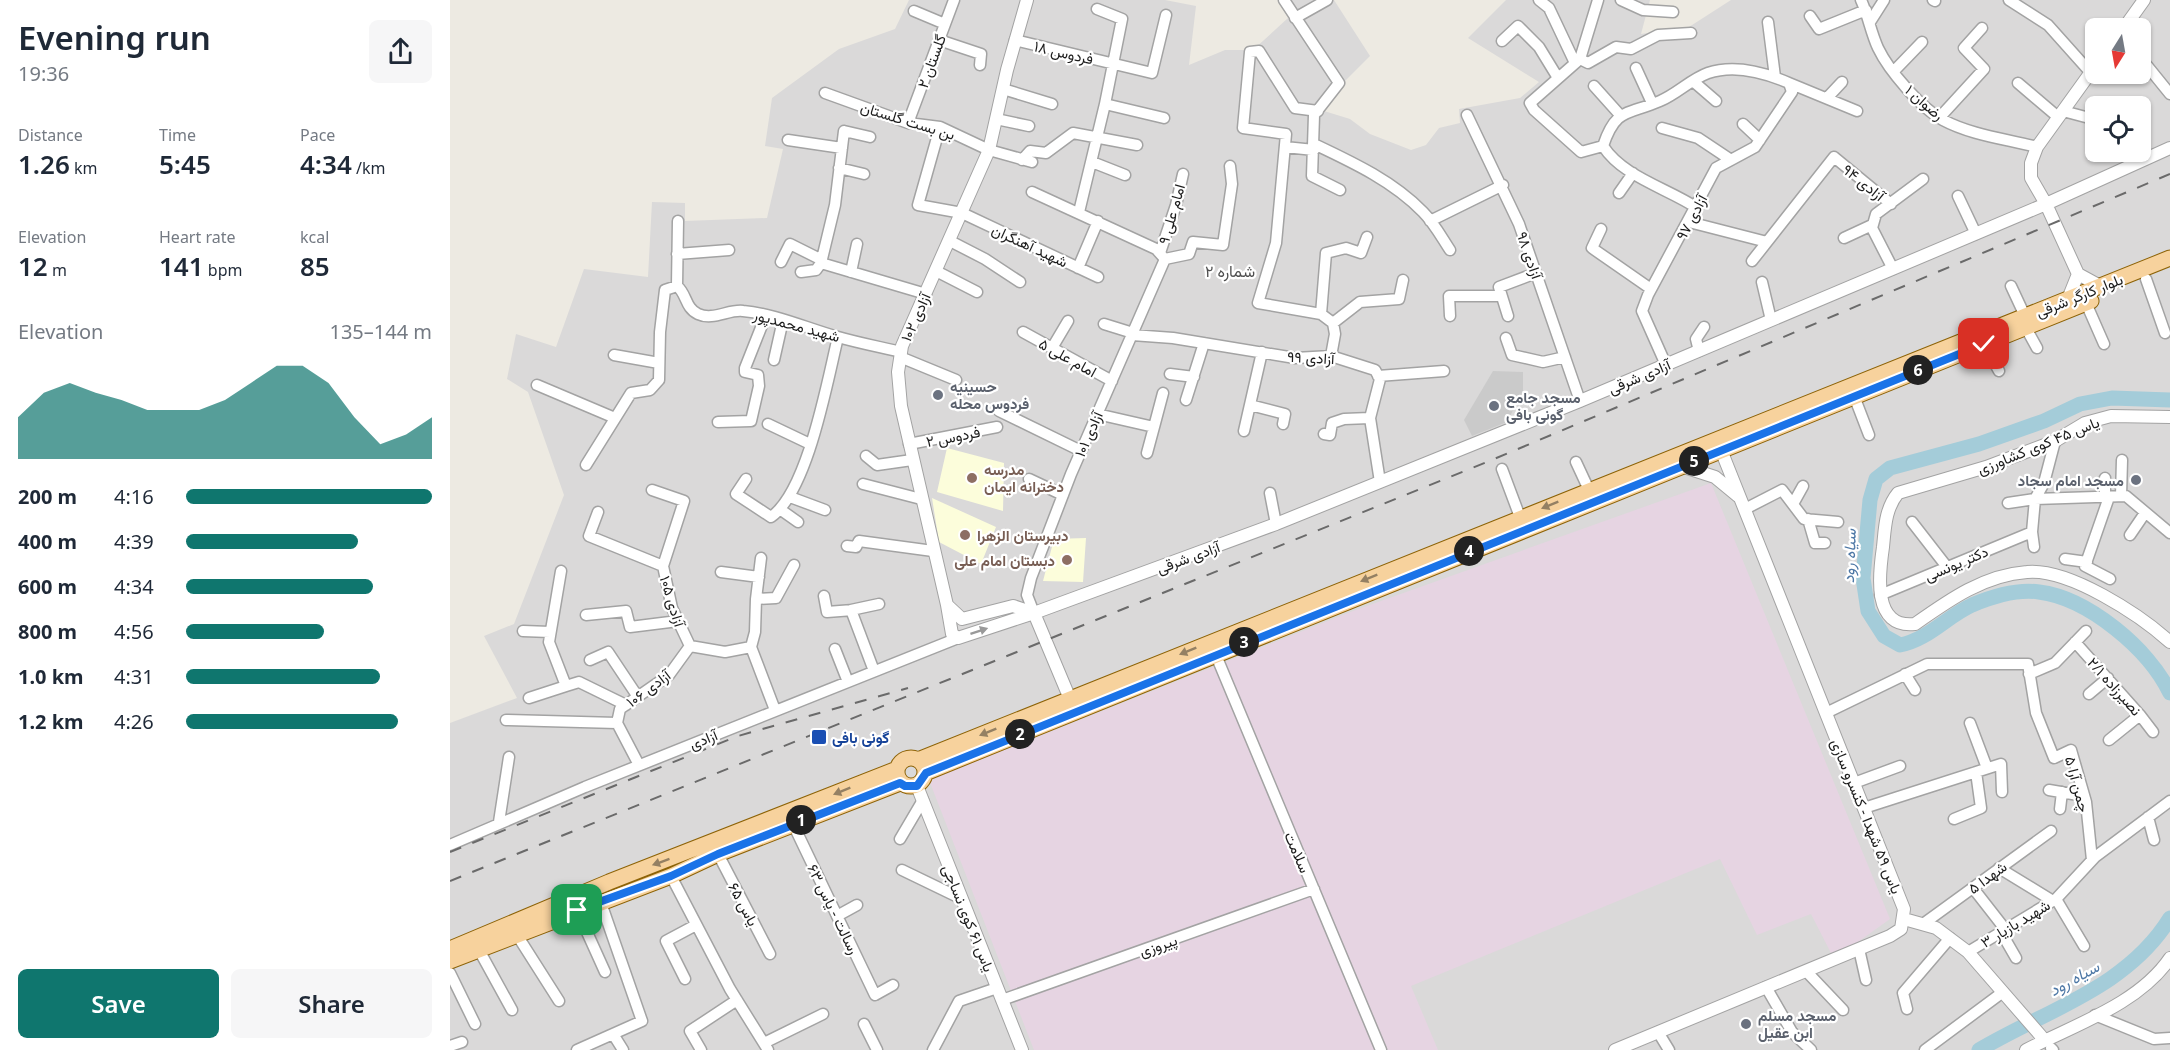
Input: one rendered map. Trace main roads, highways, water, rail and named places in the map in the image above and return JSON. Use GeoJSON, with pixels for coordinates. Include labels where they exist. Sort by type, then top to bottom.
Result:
{"type":"FeatureCollection","features":[{"type":"Feature","properties":{"kind":"main road","name":"بلوار کارگر شرقی"},"geometry":{"type":"LineString","coordinates":[[921,780],[1070,699],[1436,557],[1721,450],[1854,396],[1934,358],[1984,344],[2068,299],[2170,258]]}},
{"type":"Feature","properties":{"kind":"main road","name":"بلوار کارگر شرقی"},"geometry":{"type":"LineString","coordinates":[[921,780],[1436,557],[1520,517],[2025,322],[2086,303],[2170,269]]}},
{"type":"Feature","properties":{"kind":"main road"},"geometry":{"type":"LineString","coordinates":[[450,961],[577,910],[671,876],[718,854],[793,824],[898,776],[905,759],[921,780],[905,786],[898,776]]}},
{"type":"Feature","properties":{"kind":"main road"},"geometry":{"type":"LineString","coordinates":[[450,949],[609,882],[898,776]]}},
{"type":"Feature","properties":{"kind":"waterway","name":"سیاه رود"},"geometry":{"type":"LineString","coordinates":[[2170,400],[2112,398],[2080,404],[2044,421],[1979,444],[1890,468],[1876,479],[1870,500],[1863,578],[1868,611],[1884,636],[1900,645],[1920,638],[1963,610],[1988,599],[2005,594],[2031,591],[2058,596],[2077,604],[2115,628],[2148,660],[2170,693]]}},
{"type":"Feature","properties":{"kind":"waterway","name":"سیاه رود"},"geometry":{"type":"LineString","coordinates":[[1979,1050],[2108,980],[2131,963],[2152,942],[2170,918]]}},
{"type":"Feature","properties":{"kind":"railway"},"geometry":{"type":"LineString","coordinates":[[450,881],[1487,462],[2170,174]]}},
{"type":"Feature","properties":{"kind":"railway"},"geometry":{"type":"LineString","coordinates":[[450,852],[738,736],[908,688]]}},
{"type":"Feature","properties":{"kind":"place","name":"حسینیه فردوس محله"},"geometry":{"type":"Point","coordinates":[938,395]}},
{"type":"Feature","properties":{"kind":"place","name":"مسجد جامع گونی بافی"},"geometry":{"type":"Point","coordinates":[1494,406]}},
{"type":"Feature","properties":{"kind":"place","name":"مدرسه دخترانه ایمان"},"geometry":{"type":"Point","coordinates":[972,478]}},
{"type":"Feature","properties":{"kind":"place","name":"مسجد امام سجاد"},"geometry":{"type":"Point","coordinates":[2136,480]}},
{"type":"Feature","properties":{"kind":"place","name":"دبیرستان الزهرا"},"geometry":{"type":"Point","coordinates":[965,535]}},
{"type":"Feature","properties":{"kind":"place","name":"دبستان امام علی"},"geometry":{"type":"Point","coordinates":[1067,560]}},
{"type":"Feature","properties":{"kind":"place","name":"گونی بافی"},"geometry":{"type":"Point","coordinates":[819,737]}},
{"type":"Feature","properties":{"kind":"place","name":"مسجد مسلم ابن عقیل"},"geometry":{"type":"Point","coordinates":[1746,1024]}},
{"type":"Feature","properties":{"kind":"district","name":"شماره ۲"},"geometry":{"type":"Point","coordinates":[1230,271]}}]}
